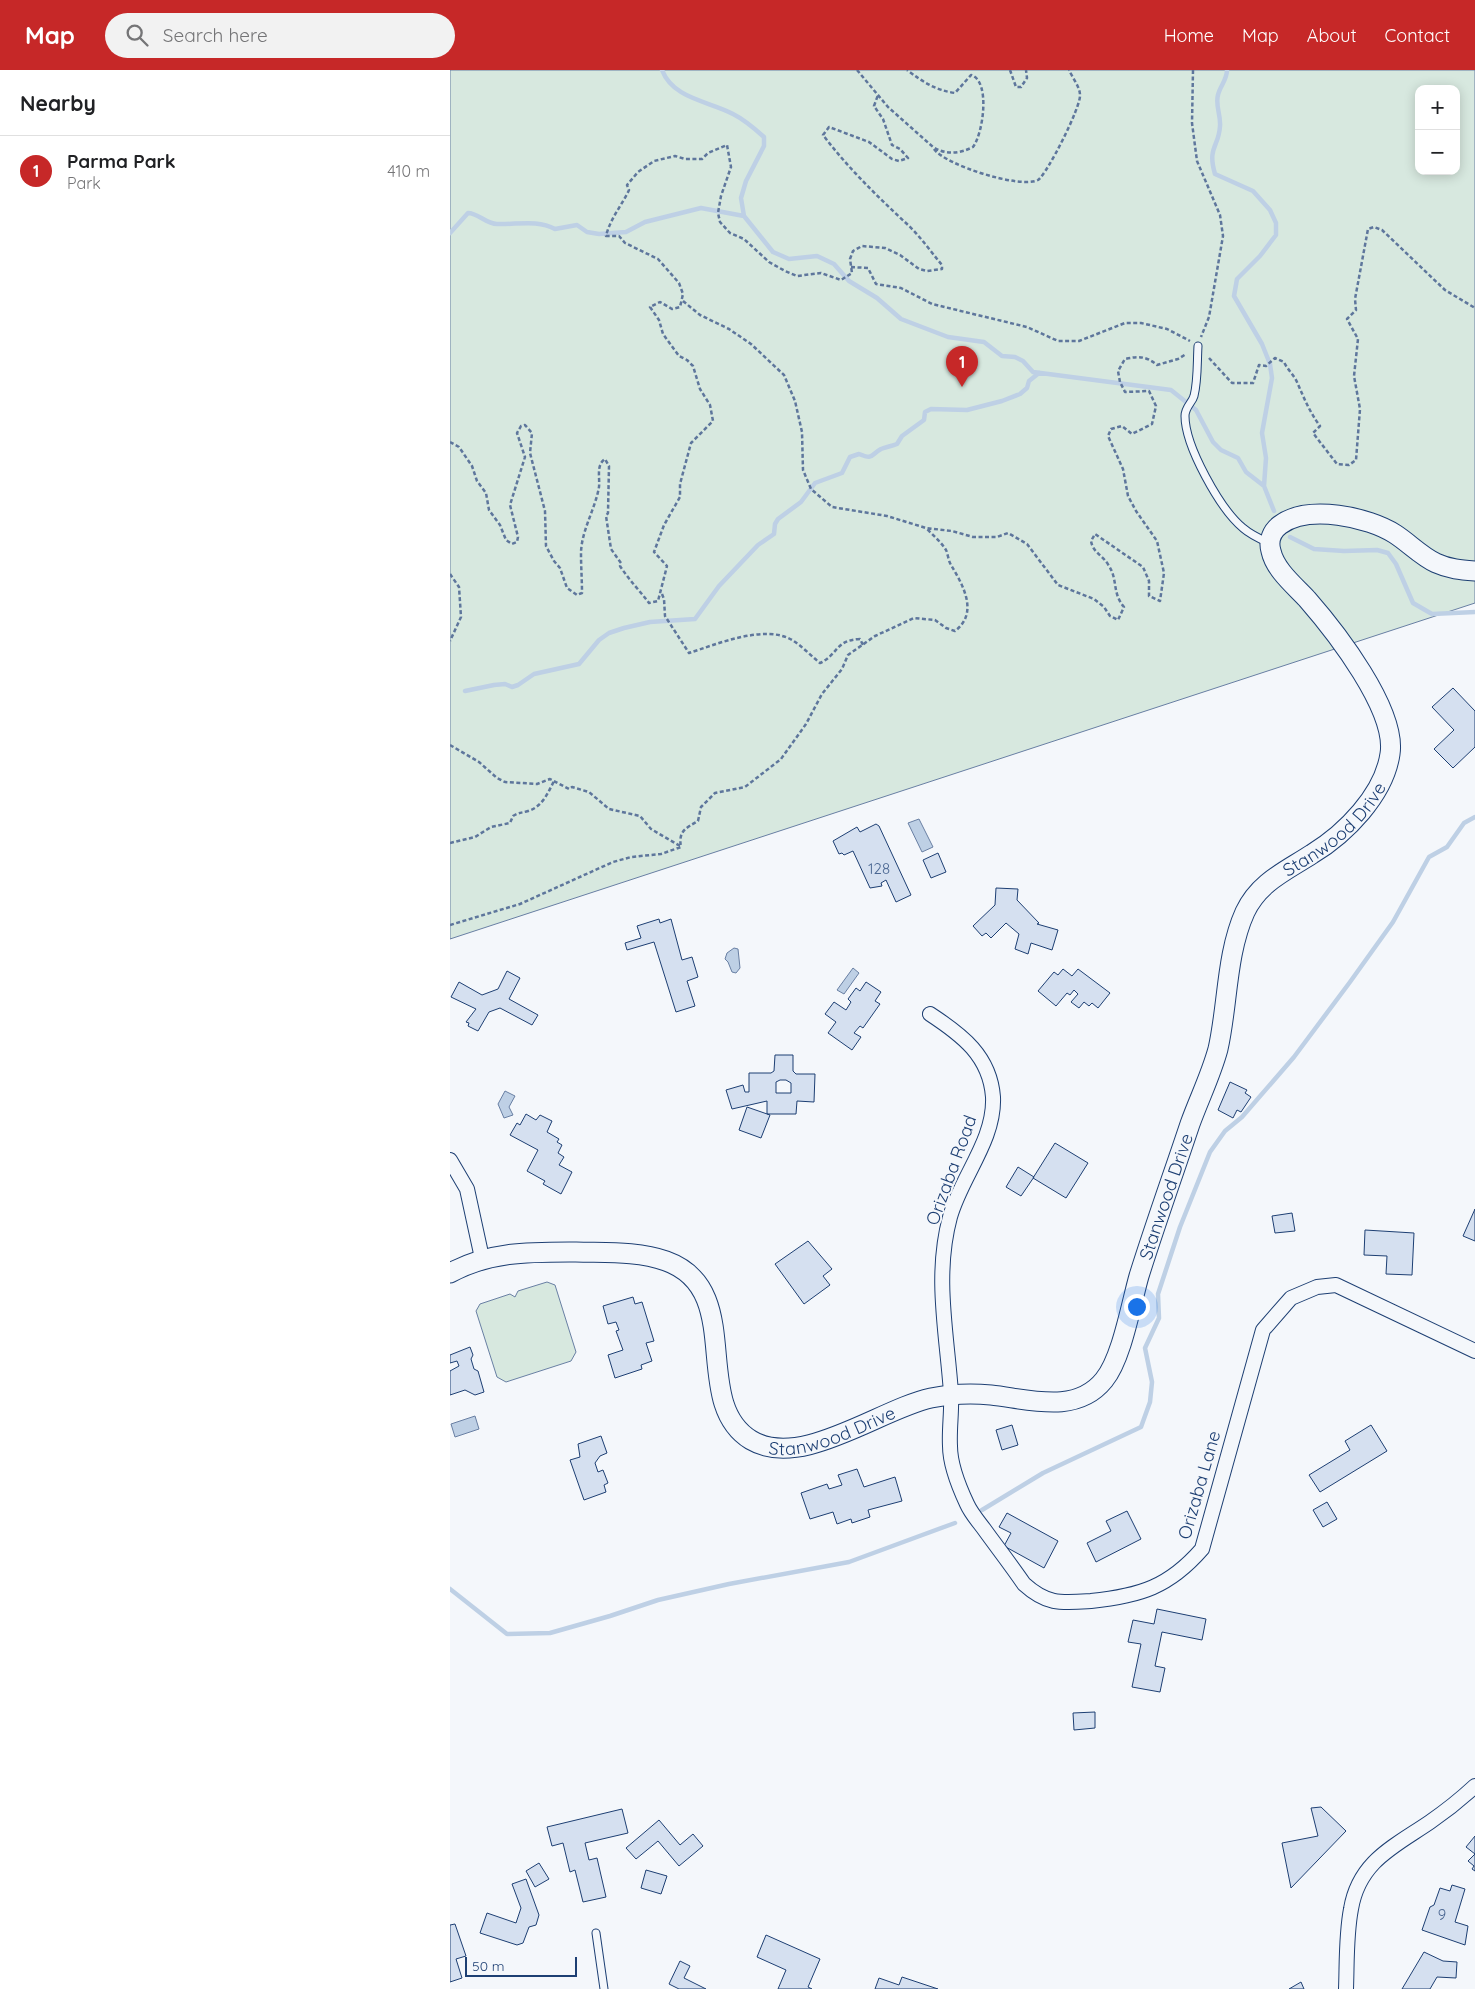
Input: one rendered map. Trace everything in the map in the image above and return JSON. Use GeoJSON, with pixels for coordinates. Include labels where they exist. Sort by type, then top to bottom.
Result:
{"type":"FeatureCollection","features":[{"type":"Feature","properties":{"kind":"main road"},"geometry":{"type":"LineString","coordinates":[[1270,544],[1275,530],[1285,522],[1306,516],[1333,515],[1369,521],[1385,528],[1427,558],[1445,566],[1475,571]]}},
{"type":"Feature","properties":{"kind":"main road","name":"Stanwood Drive"},"geometry":{"type":"LineString","coordinates":[[450,1273],[482,1258],[524,1253],[612,1254],[654,1258],[680,1268],[697,1285],[710,1309],[716,1339],[721,1394],[725,1411],[742,1433],[756,1443],[771,1448],[788,1449],[812,1444],[912,1404],[951,1395],[988,1395],[1056,1402],[1086,1395],[1105,1378],[1120,1345],[1170,1182],[1212,1068],[1221,1034],[1234,947],[1246,909],[1265,884],[1314,853],[1341,832],[1367,803],[1386,770],[1391,750],[1389,732],[1371,689],[1346,649],[1324,619],[1277,564],[1270,552],[1270,544]]}},
{"type":"Feature","properties":{"kind":"street","name":"Orizaba Road"},"geometry":{"type":"LineString","coordinates":[[930,1014],[960,1035],[977,1051],[987,1070],[993,1096],[987,1134],[957,1197],[947,1230],[943,1262],[942,1298],[951,1395]]}},
{"type":"Feature","properties":{"kind":"street"},"geometry":{"type":"LineString","coordinates":[[450,1160],[467,1189],[482,1258]]}},
{"type":"Feature","properties":{"kind":"street","name":"Orizaba Lane"},"geometry":{"type":"LineString","coordinates":[[951,1395],[951,1452],[956,1478],[967,1506],[1024,1584],[1034,1593],[1061,1603],[1122,1598],[1138,1594],[1175,1576],[1202,1549],[1263,1330],[1291,1298],[1317,1287],[1336,1285],[1475,1351]]}},
{"type":"Feature","properties":{"kind":"street"},"geometry":{"type":"LineString","coordinates":[[1346,1989],[1351,1907],[1358,1885],[1381,1854],[1393,1844],[1428,1823],[1475,1786]]}},
{"type":"Feature","properties":{"kind":"lane"},"geometry":{"type":"LineString","coordinates":[[1198,346],[1193,398],[1186,409],[1185,425],[1193,450],[1213,488],[1237,523],[1254,536],[1270,544]]}},
{"type":"Feature","properties":{"kind":"lane"},"geometry":{"type":"LineString","coordinates":[[596,1933],[604,1989]]}},
{"type":"Feature","properties":{"kind":"path"},"geometry":{"type":"LineString","coordinates":[[857,70],[888,107],[916,134],[940,152],[951,154],[966,150],[975,144],[983,108],[981,84],[970,75],[955,93],[946,92],[930,87],[907,70]]}},
{"type":"Feature","properties":{"kind":"path"},"geometry":{"type":"LineString","coordinates":[[1010,70],[1016,87],[1021,87],[1027,78],[1026,70]]}},
{"type":"Feature","properties":{"kind":"path"},"geometry":{"type":"LineString","coordinates":[[933,147],[937,153],[953,163],[986,174],[1023,182],[1039,179],[1050,166],[1054,154],[1077,111],[1080,94],[1070,70]]}},
{"type":"Feature","properties":{"kind":"path"},"geometry":{"type":"LineString","coordinates":[[683,301],[700,315],[730,329],[751,344],[784,375],[795,401],[802,432],[803,470],[811,490],[832,507],[886,516],[926,528],[952,531],[973,537],[997,537],[1008,533],[1027,544],[1058,585],[1094,599],[1104,607],[1110,616],[1118,620],[1124,607],[1117,598],[1109,565],[1092,549],[1090,540],[1095,534],[1143,567],[1149,581],[1149,596],[1160,601],[1164,573],[1157,541],[1128,496],[1123,469],[1108,436],[1111,429],[1122,426],[1132,434],[1141,431],[1152,424],[1156,406],[1150,391],[1125,392],[1120,382],[1118,371],[1125,359],[1138,356],[1148,358],[1157,365],[1178,359],[1198,346],[1209,317],[1214,277],[1224,236],[1220,214],[1198,161],[1192,123],[1193,70]]}},
{"type":"Feature","properties":{"kind":"path"},"geometry":{"type":"LineString","coordinates":[[450,442],[459,447],[472,466],[477,482],[486,493],[489,510],[500,525],[506,540],[512,544],[517,542],[518,536],[510,504],[525,457],[517,433],[521,426],[529,427],[532,433],[530,452],[544,511],[546,546],[560,568],[567,588],[577,595],[582,593],[581,555],[587,523],[594,509],[599,481],[599,466],[605,459],[609,466],[606,516],[611,549],[621,563],[620,566],[624,574],[644,598],[649,603],[658,601],[664,570],[667,566],[654,552],[664,524],[680,497],[680,484],[691,443],[713,421],[710,405],[700,389],[693,366],[679,356],[663,334],[659,320],[650,308],[660,302],[672,309],[677,308],[683,301],[684,294],[679,283],[658,259],[625,243],[619,236],[606,236],[608,228],[624,202],[629,190],[627,185],[638,172],[654,161],[675,156],[685,160],[702,159],[724,144],[727,145],[731,167],[718,213],[720,222],[730,233],[744,239],[769,262],[797,276],[821,273],[841,280],[846,278],[852,268],[850,259],[853,250],[867,246],[894,251],[919,269],[927,271],[942,269],[942,265],[907,224],[872,192],[866,182],[843,161],[823,135],[829,128],[870,142],[892,159],[899,161],[908,158],[900,149],[892,145],[883,119],[874,106],[878,95]]}},
{"type":"Feature","properties":{"kind":"path"},"geometry":{"type":"LineString","coordinates":[[852,268],[868,268],[876,284],[901,288],[932,304],[1027,327],[1058,341],[1079,341],[1125,323],[1141,322],[1167,329],[1198,346],[1232,383],[1253,383],[1259,365],[1266,366],[1274,358],[1284,362],[1290,376],[1296,379],[1307,408],[1320,426],[1313,432],[1318,442],[1337,464],[1349,465],[1356,460],[1360,409],[1354,376],[1358,339],[1347,319],[1356,310],[1355,299],[1368,229],[1374,227],[1382,230],[1445,290],[1475,308]]}},
{"type":"Feature","properties":{"kind":"path"},"geometry":{"type":"LineString","coordinates":[[681,847],[679,837],[683,830],[698,821],[701,807],[715,793],[745,787],[781,759],[806,724],[822,694],[842,669],[848,655],[875,636],[914,618],[935,620],[946,628],[955,631],[962,625],[967,612],[964,585],[949,562],[947,551],[926,528]]}},
{"type":"Feature","properties":{"kind":"path"},"geometry":{"type":"LineString","coordinates":[[450,574],[459,587],[461,617],[450,641]]}},
{"type":"Feature","properties":{"kind":"path"},"geometry":{"type":"LineString","coordinates":[[661,593],[664,599],[665,616],[689,653],[735,638],[767,635],[792,640],[820,663],[829,659],[836,647],[847,641],[860,639],[863,644]]}},
{"type":"Feature","properties":{"kind":"path"},"geometry":{"type":"LineString","coordinates":[[450,745],[479,762],[497,778],[505,782],[537,784],[550,780],[569,789],[572,786],[581,788],[609,809],[640,816],[651,829],[681,847]]}},
{"type":"Feature","properties":{"kind":"path"},"geometry":{"type":"LineString","coordinates":[[450,843],[475,836],[491,827],[510,823],[513,816],[521,811],[528,812],[544,801],[554,781]]}},
{"type":"Feature","properties":{"kind":"path"},"geometry":{"type":"LineString","coordinates":[[450,925],[520,904],[613,862],[631,857],[661,854],[681,847]]}},
{"type":"Feature","properties":{"kind":"shaded area"},"geometry":{"type":"Polygon","coordinates":[[[450,70],[1475,70],[1475,603],[450,939],[450,70]]]}},
{"type":"Feature","properties":{"kind":"shaded area"},"geometry":{"type":"Polygon","coordinates":[[[547,1282],[555,1285],[576,1352],[571,1361],[506,1382],[497,1377],[476,1311],[480,1304],[510,1294],[515,1297],[518,1291],[547,1282]]]}},
{"type":"Feature","properties":{"kind":"water"},"geometry":{"type":"Polygon","coordinates":[[[919,819],[933,847],[922,852],[908,823],[919,819]]]}},
{"type":"Feature","properties":{"kind":"water"},"geometry":{"type":"Polygon","coordinates":[[[734,948],[738,949],[740,968],[736,973],[732,972],[725,959],[727,953],[734,948]]]}},
{"type":"Feature","properties":{"kind":"water"},"geometry":{"type":"Polygon","coordinates":[[[853,968],[859,973],[844,994],[837,990],[853,968]]]}},
{"type":"Feature","properties":{"kind":"water"},"geometry":{"type":"Polygon","coordinates":[[[505,1091],[515,1096],[509,1107],[513,1115],[504,1118],[498,1104],[505,1091]]]}},
{"type":"Feature","properties":{"kind":"water"},"geometry":{"type":"Polygon","coordinates":[[[475,1416],[479,1429],[455,1437],[451,1424],[475,1416]]]}},
{"type":"Feature","properties":{"kind":"building"},"geometry":{"type":"Polygon","coordinates":[[[1453,688],[1475,711],[1475,747],[1453,768],[1434,749],[1454,730],[1432,707],[1453,688]]]}},
{"type":"Feature","properties":{"kind":"building"},"geometry":{"type":"Polygon","coordinates":[[[876,824],[879,826],[911,895],[896,902],[886,880],[881,883],[882,886],[870,888],[853,851],[844,855],[842,853],[839,854],[833,841],[857,827],[860,832],[876,824]]]}},
{"type":"Feature","properties":{"kind":"building"},"geometry":{"type":"Polygon","coordinates":[[[938,853],[946,872],[931,878],[923,860],[938,853]]]}},
{"type":"Feature","properties":{"kind":"building"},"geometry":{"type":"Polygon","coordinates":[[[996,888],[1018,889],[1017,900],[1039,923],[1037,924],[1058,930],[1052,950],[1031,943],[1028,954],[1015,949],[1019,934],[1006,923],[991,938],[986,933],[982,936],[973,926],[995,905],[996,888]]]}},
{"type":"Feature","properties":{"kind":"building"},"geometry":{"type":"Polygon","coordinates":[[[659,919],[660,923],[671,919],[682,960],[692,957],[698,977],[687,981],[695,1006],[676,1012],[654,942],[627,950],[625,943],[641,938],[637,926],[659,919]]]}},
{"type":"Feature","properties":{"kind":"building"},"geometry":{"type":"Polygon","coordinates":[[[1063,969],[1072,976],[1078,969],[1110,993],[1098,1008],[1092,1003],[1089,1006],[1084,1002],[1079,1008],[1071,1002],[1078,994],[1074,990],[1070,995],[1067,993],[1056,1006],[1038,991],[1054,972],[1058,975],[1063,969]]]}},
{"type":"Feature","properties":{"kind":"building"},"geometry":{"type":"Polygon","coordinates":[[[507,971],[520,978],[509,999],[538,1015],[532,1025],[500,1008],[489,1012],[478,1031],[468,1026],[469,1023],[466,1022],[476,1009],[451,997],[459,982],[482,995],[498,989],[507,971]]]}},
{"type":"Feature","properties":{"kind":"building"},"geometry":{"type":"Polygon","coordinates":[[[866,982],[881,992],[875,1001],[880,1004],[863,1028],[860,1026],[854,1033],[861,1037],[852,1050],[828,1033],[836,1022],[825,1014],[834,1002],[846,1010],[851,1002],[848,999],[856,988],[860,991],[866,982]]]}},
{"type":"Feature","properties":{"kind":"building"},"geometry":{"type":"Polygon","coordinates":[[[775,1055],[793,1055],[793,1071],[796,1074],[815,1074],[814,1102],[797,1101],[796,1114],[767,1114],[767,1101],[732,1109],[726,1090],[743,1085],[745,1092],[749,1092],[749,1073],[771,1073],[774,1071],[775,1055]],[[786,1080],[776,1082],[776,1093],[791,1093],[791,1083],[786,1080]]]}},
{"type":"Feature","properties":{"kind":"building"},"geometry":{"type":"Polygon","coordinates":[[[1230,1082],[1247,1090],[1245,1093],[1251,1097],[1241,1112],[1237,1110],[1233,1118],[1218,1110],[1230,1082]]]}},
{"type":"Feature","properties":{"kind":"building"},"geometry":{"type":"Polygon","coordinates":[[[747,1107],[770,1115],[761,1138],[739,1130],[747,1107]]]}},
{"type":"Feature","properties":{"kind":"building"},"geometry":{"type":"Polygon","coordinates":[[[526,1114],[536,1120],[540,1115],[552,1121],[547,1132],[559,1139],[557,1142],[562,1145],[558,1153],[564,1157],[559,1165],[572,1172],[561,1194],[543,1184],[545,1181],[527,1171],[538,1150],[510,1135],[517,1123],[520,1125],[526,1114]]]}},
{"type":"Feature","properties":{"kind":"building"},"geometry":{"type":"Polygon","coordinates":[[[1055,1143],[1088,1163],[1066,1198],[1033,1178],[1055,1143]]]}},
{"type":"Feature","properties":{"kind":"building"},"geometry":{"type":"Polygon","coordinates":[[[1018,1167],[1034,1177],[1021,1196],[1006,1187],[1018,1167]]]}},
{"type":"Feature","properties":{"kind":"building"},"geometry":{"type":"Polygon","coordinates":[[[1475,1209],[1475,1241],[1463,1236],[1475,1209]]]}},
{"type":"Feature","properties":{"kind":"building"},"geometry":{"type":"Polygon","coordinates":[[[1292,1213],[1295,1231],[1275,1233],[1272,1216],[1292,1213]]]}},
{"type":"Feature","properties":{"kind":"building"},"geometry":{"type":"Polygon","coordinates":[[[1365,1230],[1414,1233],[1412,1275],[1386,1274],[1387,1256],[1364,1255],[1365,1230]]]}},
{"type":"Feature","properties":{"kind":"building"},"geometry":{"type":"Polygon","coordinates":[[[808,1241],[832,1269],[823,1276],[830,1285],[804,1304],[775,1264],[808,1241]]]}},
{"type":"Feature","properties":{"kind":"building"},"geometry":{"type":"Polygon","coordinates":[[[633,1297],[635,1304],[642,1302],[654,1341],[646,1343],[652,1361],[641,1365],[642,1369],[615,1378],[608,1355],[623,1350],[616,1331],[619,1330],[616,1322],[608,1324],[603,1306],[633,1297]]]}},
{"type":"Feature","properties":{"kind":"building"},"geometry":{"type":"Polygon","coordinates":[[[470,1347],[473,1355],[471,1359],[474,1369],[478,1371],[484,1392],[475,1395],[465,1390],[450,1395],[450,1371],[459,1366],[457,1361],[450,1363],[450,1355],[470,1347]]]}},
{"type":"Feature","properties":{"kind":"building"},"geometry":{"type":"Polygon","coordinates":[[[1012,1425],[1018,1445],[1002,1450],[996,1430],[1012,1425]]]}},
{"type":"Feature","properties":{"kind":"building"},"geometry":{"type":"Polygon","coordinates":[[[1371,1425],[1387,1451],[1320,1492],[1309,1475],[1350,1450],[1345,1441],[1371,1425]]]}},
{"type":"Feature","properties":{"kind":"building"},"geometry":{"type":"Polygon","coordinates":[[[601,1436],[607,1453],[600,1456],[595,1463],[598,1472],[603,1470],[608,1483],[604,1485],[606,1492],[584,1500],[570,1460],[580,1457],[578,1444],[601,1436]]]}},
{"type":"Feature","properties":{"kind":"building"},"geometry":{"type":"Polygon","coordinates":[[[857,1469],[864,1487],[895,1477],[902,1501],[868,1510],[870,1517],[852,1523],[851,1519],[837,1524],[833,1512],[810,1519],[801,1493],[827,1484],[829,1489],[842,1485],[838,1475],[857,1469]]]}},
{"type":"Feature","properties":{"kind":"building"},"geometry":{"type":"Polygon","coordinates":[[[1327,1502],[1337,1519],[1323,1527],[1313,1510],[1327,1502]]]}},
{"type":"Feature","properties":{"kind":"building"},"geometry":{"type":"Polygon","coordinates":[[[1127,1511],[1141,1539],[1096,1562],[1087,1543],[1111,1531],[1106,1521],[1127,1511]]]}},
{"type":"Feature","properties":{"kind":"building"},"geometry":{"type":"Polygon","coordinates":[[[1007,1513],[1058,1541],[1044,1568],[1004,1546],[1011,1533],[999,1527],[1007,1513]]]}},
{"type":"Feature","properties":{"kind":"building"},"geometry":{"type":"Polygon","coordinates":[[[1157,1609],[1206,1619],[1202,1640],[1162,1632],[1155,1666],[1165,1668],[1160,1692],[1132,1687],[1141,1644],[1128,1642],[1133,1620],[1154,1624],[1157,1609]]]}},
{"type":"Feature","properties":{"kind":"building"},"geometry":{"type":"Polygon","coordinates":[[[1095,1712],[1095,1728],[1074,1730],[1073,1713],[1095,1712]]]}},
{"type":"Feature","properties":{"kind":"building"},"geometry":{"type":"Polygon","coordinates":[[[1321,1807],[1346,1831],[1291,1888],[1282,1843],[1318,1836],[1311,1808],[1321,1807]]]}},
{"type":"Feature","properties":{"kind":"building"},"geometry":{"type":"Polygon","coordinates":[[[622,1809],[628,1833],[585,1843],[589,1860],[597,1858],[606,1897],[583,1902],[575,1870],[570,1872],[563,1843],[552,1846],[547,1827],[622,1809]]]}},
{"type":"Feature","properties":{"kind":"building"},"geometry":{"type":"Polygon","coordinates":[[[659,1820],[680,1845],[693,1834],[703,1846],[679,1866],[658,1841],[636,1859],[626,1848],[659,1820]]]}},
{"type":"Feature","properties":{"kind":"building"},"geometry":{"type":"Polygon","coordinates":[[[1475,1836],[1475,1854],[1466,1847],[1475,1836]]]}},
{"type":"Feature","properties":{"kind":"building"},"geometry":{"type":"Polygon","coordinates":[[[1475,1854],[1475,1871],[1472,1869],[1474,1866],[1468,1861],[1475,1854]]]}},
{"type":"Feature","properties":{"kind":"building"},"geometry":{"type":"Polygon","coordinates":[[[539,1863],[549,1879],[535,1887],[526,1871],[539,1863]]]}},
{"type":"Feature","properties":{"kind":"building"},"geometry":{"type":"Polygon","coordinates":[[[646,1870],[667,1876],[661,1894],[641,1888],[646,1870]]]}},
{"type":"Feature","properties":{"kind":"building"},"geometry":{"type":"Polygon","coordinates":[[[526,1879],[539,1915],[536,1925],[529,1927],[523,1943],[517,1945],[480,1933],[487,1913],[516,1923],[521,1908],[512,1884],[526,1879]]]}},
{"type":"Feature","properties":{"kind":"building"},"geometry":{"type":"Polygon","coordinates":[[[1452,1885],[1465,1889],[1455,1922],[1468,1926],[1465,1945],[1422,1930],[1430,1907],[1434,1905],[1440,1888],[1450,1891],[1452,1885]]]}},
{"type":"Feature","properties":{"kind":"building"},"geometry":{"type":"Polygon","coordinates":[[[455,1924],[466,1956],[456,1959],[462,1978],[450,1982],[450,1925],[455,1924]]]}},
{"type":"Feature","properties":{"kind":"building"},"geometry":{"type":"Polygon","coordinates":[[[766,1935],[820,1959],[808,1987],[812,1989],[778,1989],[786,1970],[757,1957],[766,1935]]]}},
{"type":"Feature","properties":{"kind":"building"},"geometry":{"type":"Polygon","coordinates":[[[1424,1952],[1443,1961],[1457,1962],[1456,1978],[1437,1977],[1430,1989],[1402,1989],[1424,1952]]]}},
{"type":"Feature","properties":{"kind":"building"},"geometry":{"type":"Polygon","coordinates":[[[680,1961],[690,1966],[684,1978],[706,1989],[679,1989],[669,1984],[680,1961]]]}},
{"type":"Feature","properties":{"kind":"building"},"geometry":{"type":"Polygon","coordinates":[[[902,1977],[938,1989],[875,1989],[879,1978],[899,1985],[902,1977]]]}},
{"type":"Feature","properties":{"kind":"building"},"geometry":{"type":"Polygon","coordinates":[[[1301,1982],[1304,1989],[1289,1989],[1301,1982]]]}},
{"type":"Feature","properties":{"kind":"waterway"},"geometry":{"type":"LineString","coordinates":[[662,70],[667,80],[683,93],[737,116],[764,137],[764,146],[746,181],[741,198],[744,216],[773,252],[789,259],[817,256],[834,264],[849,281],[877,298],[901,319],[948,337],[984,342],[1002,356],[1015,357],[1023,361],[1033,372],[1171,390],[1196,410],[1213,442],[1221,450],[1238,458],[1246,472],[1264,486],[1274,511]]}},
{"type":"Feature","properties":{"kind":"waterway"},"geometry":{"type":"LineString","coordinates":[[1227,70],[1217,99],[1220,126],[1212,158],[1215,174],[1253,191],[1270,210],[1276,223],[1276,235],[1260,256],[1237,279],[1234,296],[1262,344],[1270,364],[1272,378],[1262,433],[1266,458],[1264,486]]}},
{"type":"Feature","properties":{"kind":"waterway"},"geometry":{"type":"LineString","coordinates":[[450,233],[468,213],[472,213],[493,224],[534,223],[555,229],[577,225],[587,232],[599,234],[626,232],[645,222],[701,208],[744,216]]}},
{"type":"Feature","properties":{"kind":"waterway"},"geometry":{"type":"LineString","coordinates":[[465,691],[505,684],[512,687],[534,674],[579,664],[599,640],[609,633],[624,628],[650,622],[695,619],[719,586],[758,545],[774,534],[775,524],[778,519],[801,502],[815,483],[842,473],[850,457],[859,454],[870,457],[881,449],[897,444],[902,436],[924,420],[925,412],[931,409],[967,410],[1020,394],[1027,388],[1029,381],[1039,373]]}},
{"type":"Feature","properties":{"kind":"waterway"},"geometry":{"type":"LineString","coordinates":[[1290,537],[1314,549],[1344,551],[1377,550],[1388,553],[1396,564],[1413,603],[1432,614],[1475,612]]}},
{"type":"Feature","properties":{"kind":"waterway"},"geometry":{"type":"LineString","coordinates":[[982,1510],[1043,1473],[1141,1427],[1150,1402],[1152,1382],[1145,1348],[1159,1318],[1158,1294],[1180,1227],[1210,1152],[1225,1131],[1242,1117],[1294,1057],[1350,982],[1393,922],[1429,857],[1447,847],[1464,823],[1475,817]]}},
{"type":"Feature","properties":{"kind":"waterway"},"geometry":{"type":"LineString","coordinates":[[450,1589],[507,1634],[550,1633],[658,1600],[729,1584],[849,1562],[955,1523]]}},
{"type":"Feature","properties":{"kind":"place","name":"Parma Park"},"geometry":{"type":"Point","coordinates":[962,387]}}]}
